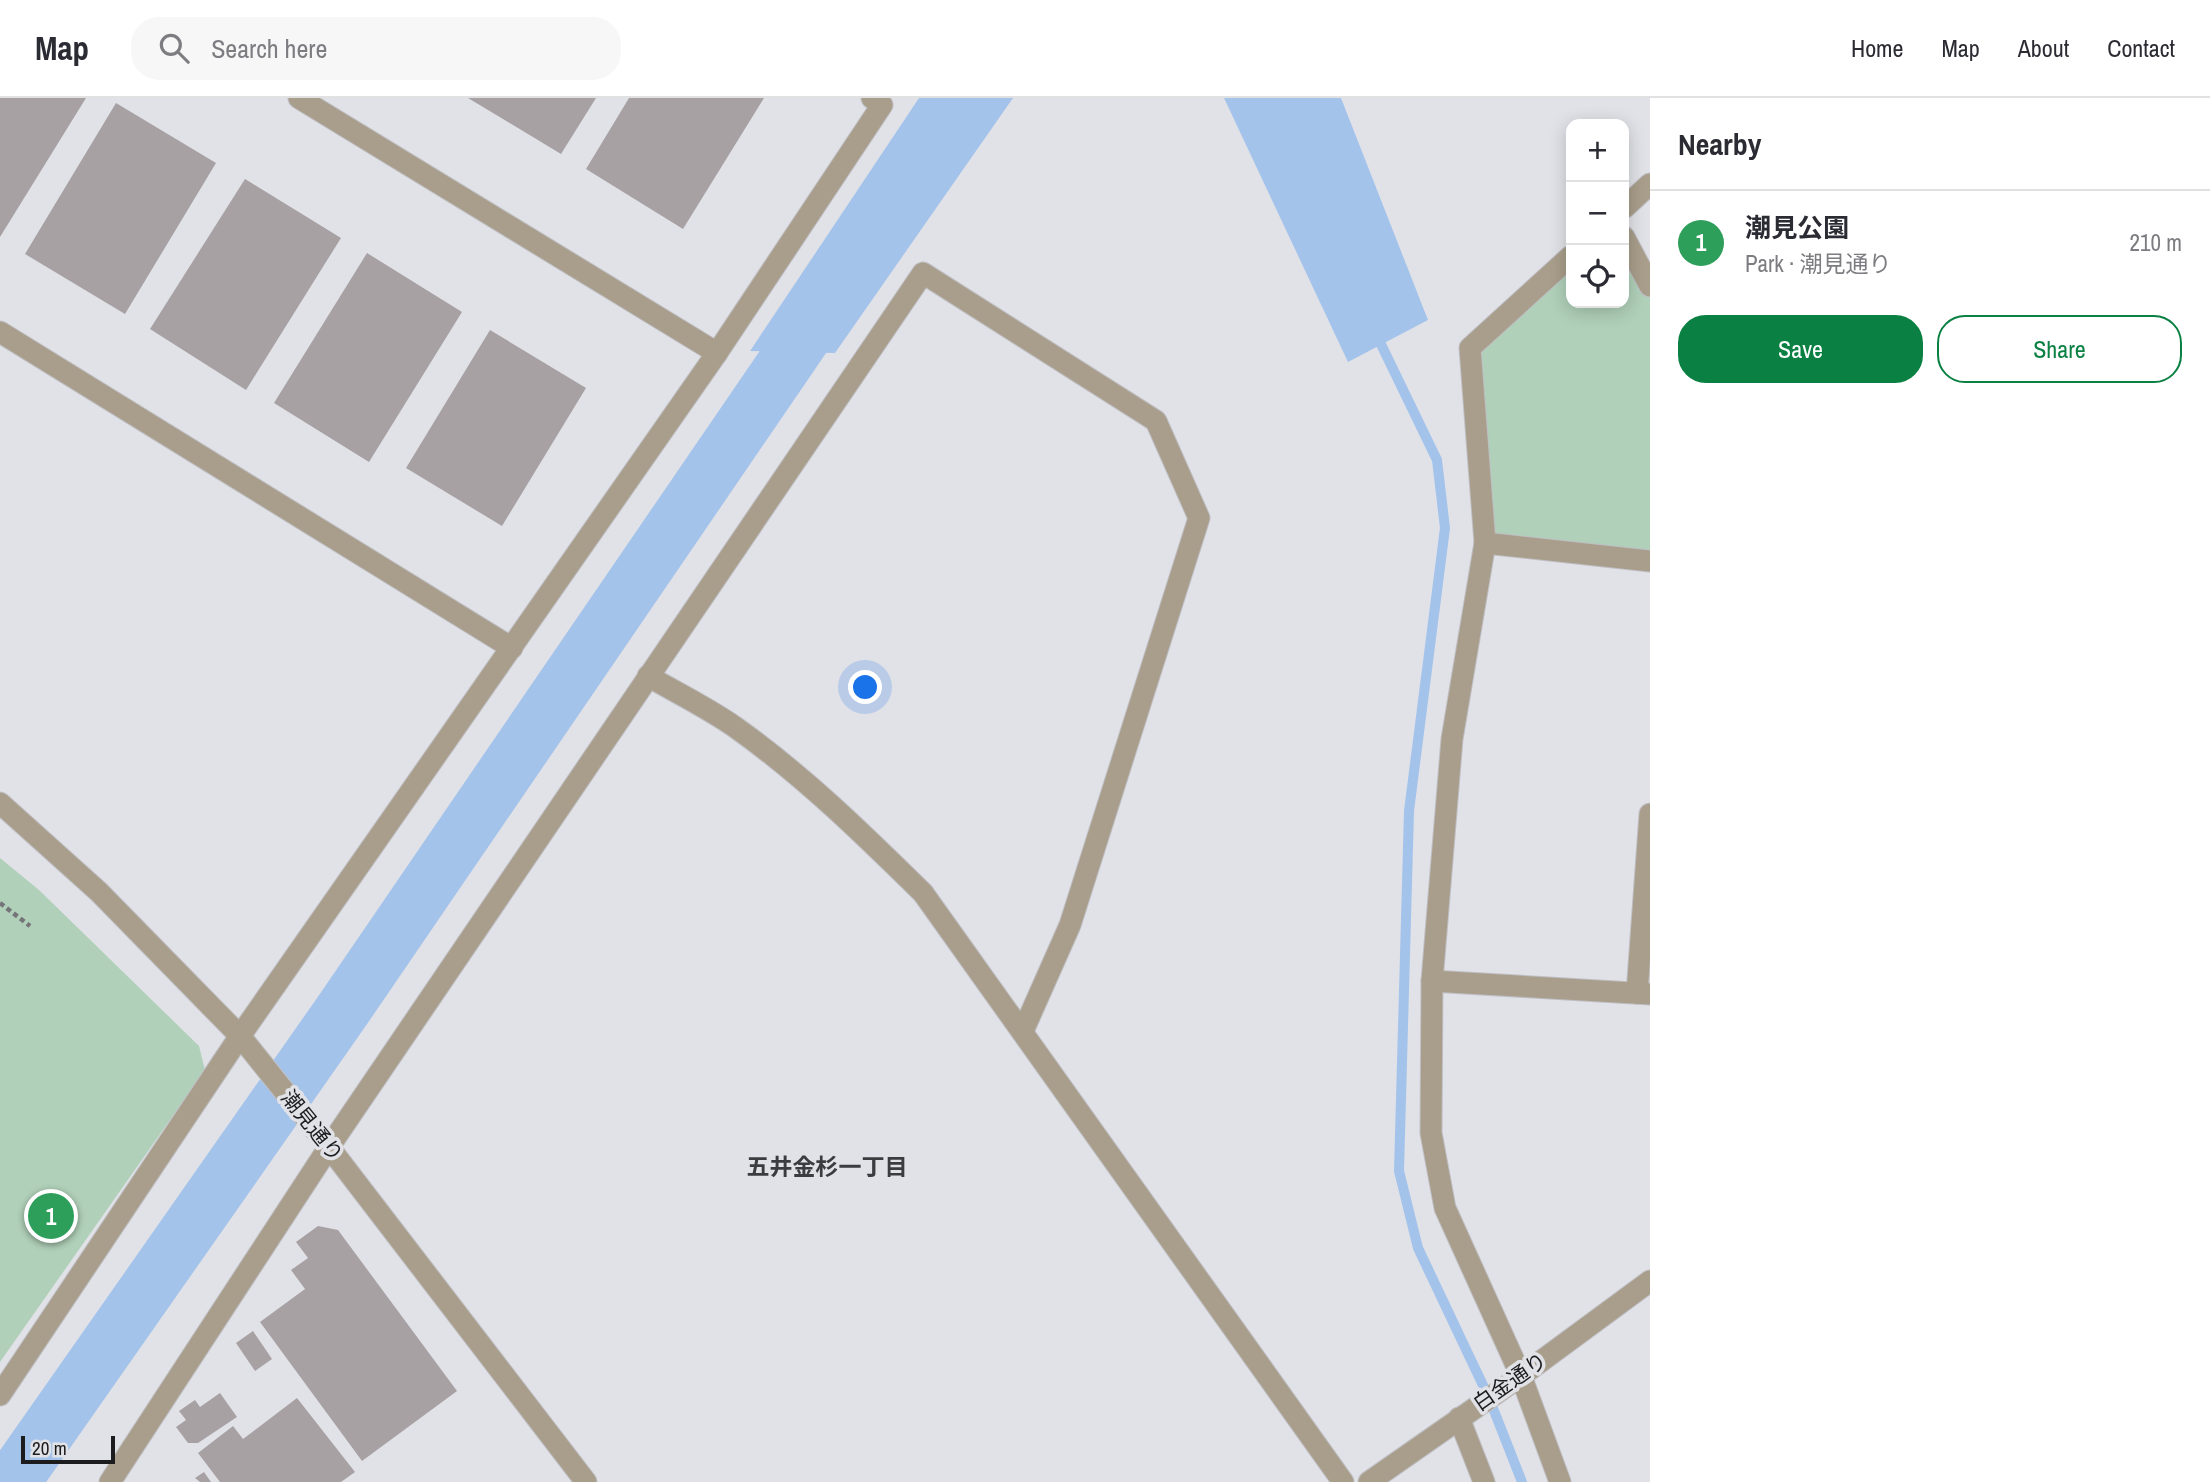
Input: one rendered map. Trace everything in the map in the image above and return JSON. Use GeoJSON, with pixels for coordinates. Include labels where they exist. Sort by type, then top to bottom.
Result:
{"type":"FeatureCollection","features":[{"type":"Feature","properties":{"kind":"street"},"geometry":{"type":"LineString","coordinates":[[299,98],[718,353]]}},
{"type":"Feature","properties":{"kind":"street"},"geometry":{"type":"LineString","coordinates":[[0,1395],[240,1037],[718,353],[882,105],[872,98]]}},
{"type":"Feature","properties":{"kind":"street"},"geometry":{"type":"LineString","coordinates":[[1629,203],[1650,184]]}},
{"type":"Feature","properties":{"kind":"street"},"geometry":{"type":"LineString","coordinates":[[1628,245],[1650,286]]}},
{"type":"Feature","properties":{"kind":"street"},"geometry":{"type":"LineString","coordinates":[[1560,1482],[1521,1376],[1445,1209],[1431,1133],[1432,981],[1452,739],[1485,543],[1470,348],[1566,261]]}},
{"type":"Feature","properties":{"kind":"street"},"geometry":{"type":"LineString","coordinates":[[110,1482],[329,1147],[923,273],[1156,421],[1199,519],[1070,925],[1023,1031]]}},
{"type":"Feature","properties":{"kind":"street"},"geometry":{"type":"LineString","coordinates":[[0,332],[512,648]]}},
{"type":"Feature","properties":{"kind":"street"},"geometry":{"type":"LineString","coordinates":[[1485,543],[1650,561]]}},
{"type":"Feature","properties":{"kind":"street"},"geometry":{"type":"LineString","coordinates":[[648,676],[733,725],[796,774],[923,893],[1343,1482]]}},
{"type":"Feature","properties":{"kind":"street","name":"潮見通り"},"geometry":{"type":"LineString","coordinates":[[0,803],[99,892],[240,1037],[329,1147],[586,1482]]}},
{"type":"Feature","properties":{"kind":"street"},"geometry":{"type":"LineString","coordinates":[[1432,981],[1644,994],[1650,814]]}},
{"type":"Feature","properties":{"kind":"street","name":"白金通り"},"geometry":{"type":"LineString","coordinates":[[1370,1482],[1650,1282]]}},
{"type":"Feature","properties":{"kind":"street"},"geometry":{"type":"LineString","coordinates":[[1459,1418],[1484,1482]]}},
{"type":"Feature","properties":{"kind":"path"},"geometry":{"type":"LineString","coordinates":[[0,903],[30,926]]}},
{"type":"Feature","properties":{"kind":"green space"},"geometry":{"type":"Polygon","coordinates":[[[1629,246],[1650,286],[1650,561],[1485,543],[1470,348],[1566,261],[1566,308],[1629,308],[1629,246]]]}},
{"type":"Feature","properties":{"kind":"green space"},"geometry":{"type":"Polygon","coordinates":[[[0,858],[39,890],[199,1046],[205,1070],[0,1362],[0,858]]]}},
{"type":"Feature","properties":{"kind":"water"},"geometry":{"type":"Polygon","coordinates":[[[919,98],[1013,98],[835,353],[750,351],[919,98]]]}},
{"type":"Feature","properties":{"kind":"water"},"geometry":{"type":"Polygon","coordinates":[[[1224,98],[1341,98],[1428,320],[1348,362],[1224,98]]]}},
{"type":"Feature","properties":{"kind":"building"},"geometry":{"type":"Polygon","coordinates":[[[0,98],[86,98],[0,237],[0,98]]]}},
{"type":"Feature","properties":{"kind":"building"},"geometry":{"type":"Polygon","coordinates":[[[468,98],[596,98],[561,154],[468,98]]]}},
{"type":"Feature","properties":{"kind":"building"},"geometry":{"type":"Polygon","coordinates":[[[629,98],[764,98],[683,229],[586,169],[629,98]]]}},
{"type":"Feature","properties":{"kind":"building"},"geometry":{"type":"Polygon","coordinates":[[[116,103],[216,163],[125,314],[25,254],[116,103]]]}},
{"type":"Feature","properties":{"kind":"building"},"geometry":{"type":"Polygon","coordinates":[[[245,179],[341,238],[246,390],[150,329],[245,179]]]}},
{"type":"Feature","properties":{"kind":"building"},"geometry":{"type":"Polygon","coordinates":[[[367,253],[462,312],[369,462],[274,403],[367,253]]]}},
{"type":"Feature","properties":{"kind":"building"},"geometry":{"type":"Polygon","coordinates":[[[490,330],[586,388],[502,526],[406,468],[490,330]]]}},
{"type":"Feature","properties":{"kind":"building"},"geometry":{"type":"Polygon","coordinates":[[[318,1226],[338,1230],[457,1391],[362,1461],[260,1322],[305,1289],[291,1270],[308,1258],[296,1242],[318,1226]]]}},
{"type":"Feature","properties":{"kind":"building"},"geometry":{"type":"Polygon","coordinates":[[[253,1331],[272,1359],[255,1371],[236,1343],[253,1331]]]}},
{"type":"Feature","properties":{"kind":"building"},"geometry":{"type":"Polygon","coordinates":[[[220,1393],[237,1417],[198,1443],[188,1443],[176,1427],[186,1420],[179,1411],[195,1400],[200,1407],[220,1393]]]}},
{"type":"Feature","properties":{"kind":"building"},"geometry":{"type":"Polygon","coordinates":[[[297,1398],[355,1472],[341,1482],[220,1482],[198,1453],[233,1426],[243,1439],[297,1398]]]}},
{"type":"Feature","properties":{"kind":"building"},"geometry":{"type":"Polygon","coordinates":[[[204,1472],[211,1482],[200,1482],[195,1478],[204,1472]]]}},
{"type":"Feature","properties":{"kind":"waterway"},"geometry":{"type":"LineString","coordinates":[[12,1482],[340,1014],[836,289]]}},
{"type":"Feature","properties":{"kind":"waterway"},"geometry":{"type":"LineString","coordinates":[[1377,336],[1437,460],[1445,528],[1409,811],[1399,1171],[1418,1248],[1489,1398],[1522,1482]]}},
{"type":"Feature","properties":{"kind":"place","name":"潮見公園"},"geometry":{"type":"Point","coordinates":[51,1216]}},
{"type":"Feature","properties":{"kind":"district","name":"五井金杉一丁目"},"geometry":{"type":"Point","coordinates":[827,1167]}}]}
